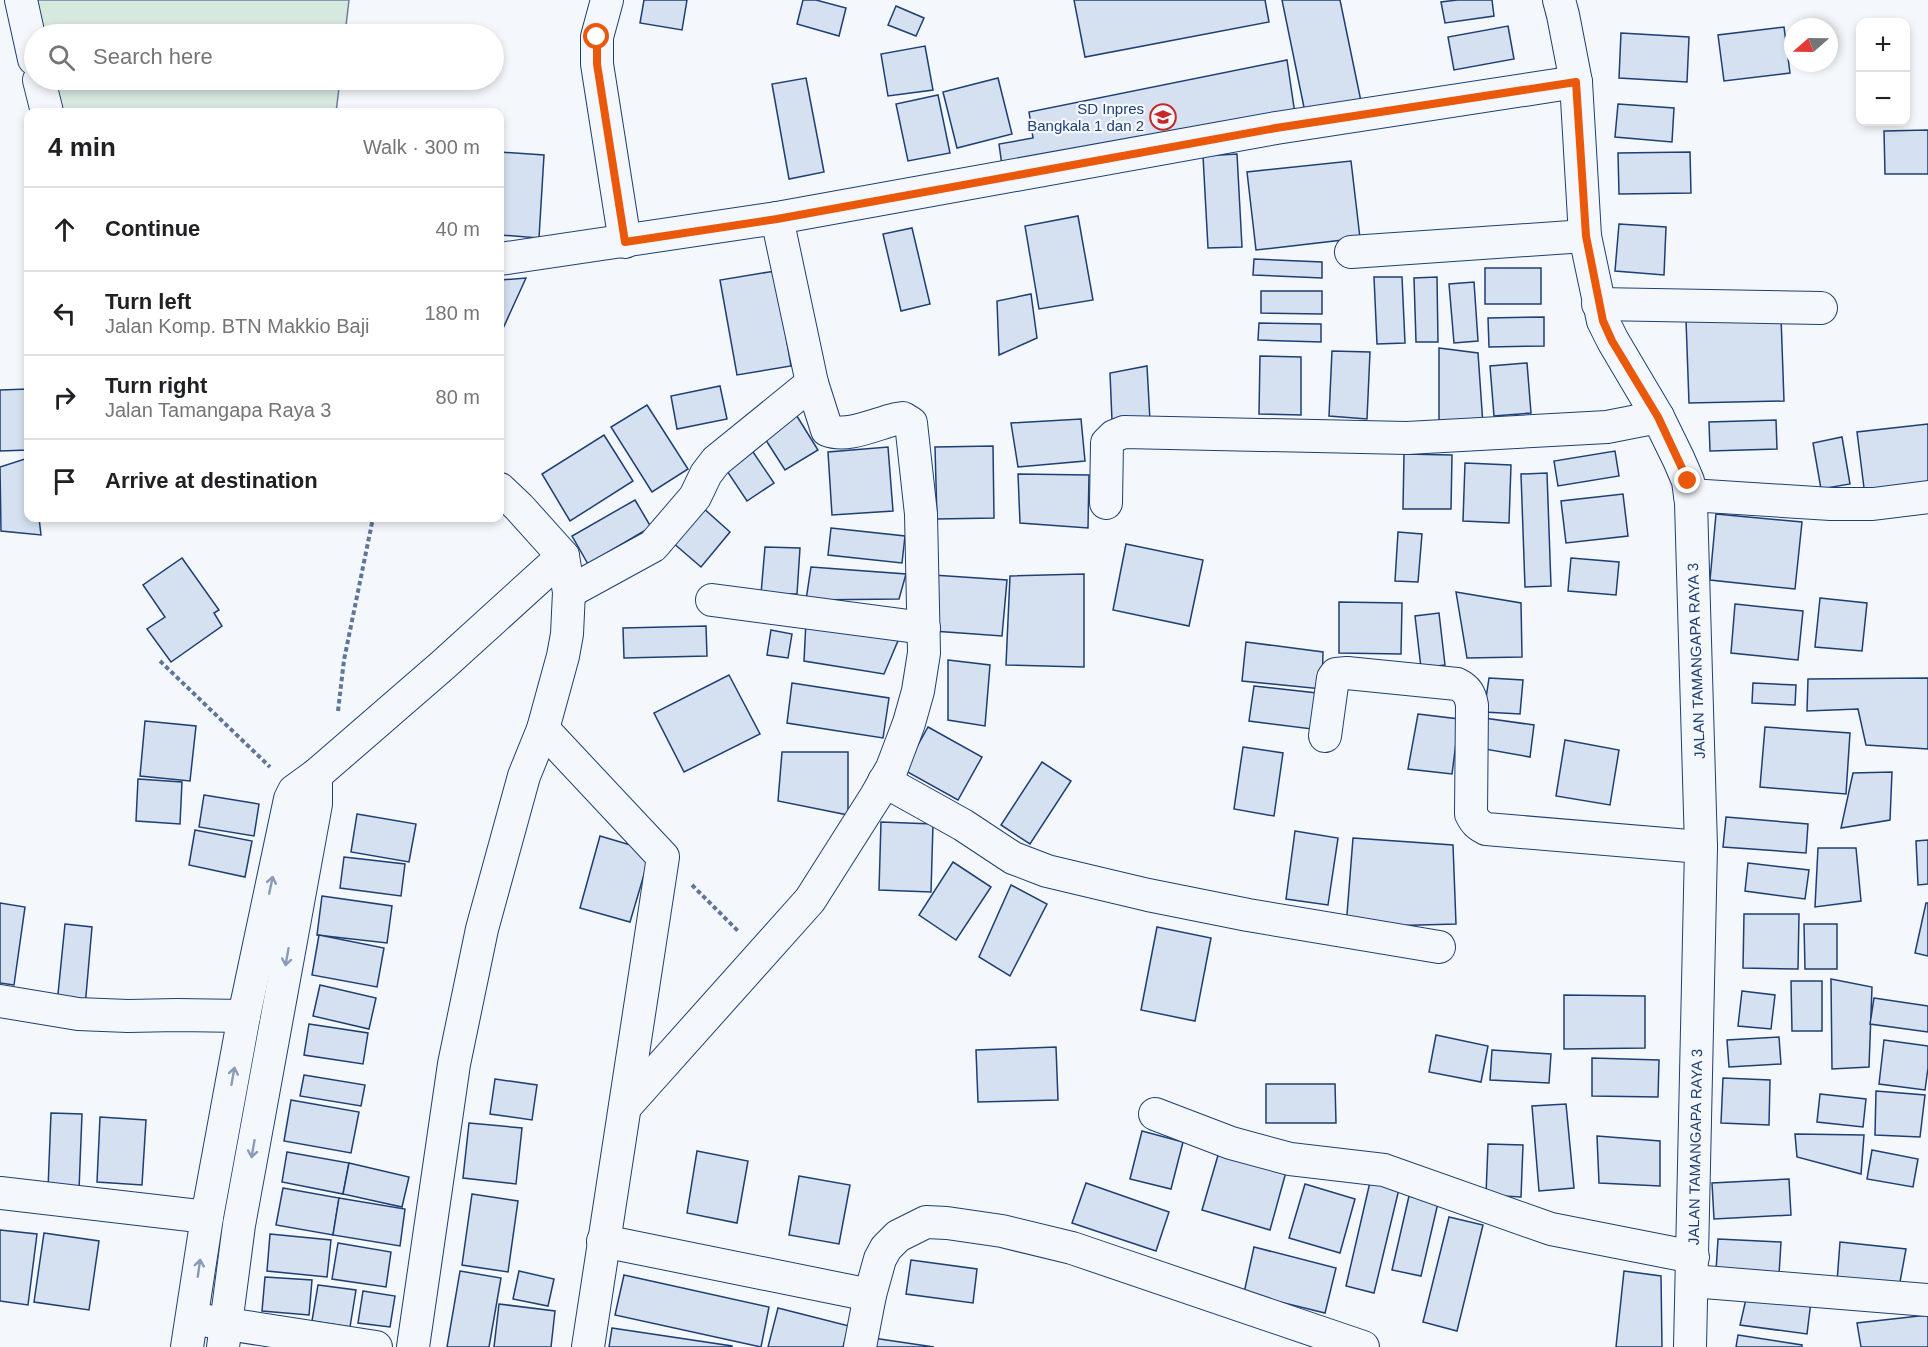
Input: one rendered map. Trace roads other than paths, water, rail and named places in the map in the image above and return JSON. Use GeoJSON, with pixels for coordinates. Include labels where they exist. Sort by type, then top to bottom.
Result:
{"type":"FeatureCollection","features":[{"type":"Feature","properties":{"kind":"street"},"geometry":{"type":"LineString","coordinates":[[21,0],[26,24]]}},
{"type":"Feature","properties":{"kind":"street"},"geometry":{"type":"LineString","coordinates":[[607,0],[597,37],[597,64],[625,242]]}},
{"type":"Feature","properties":{"kind":"street","name":"JALAN TAMANGAPA RAYA 3"},"geometry":{"type":"LineString","coordinates":[[1559,0],[1576,82],[1586,236],[1598,304],[1612,341],[1658,417],[1688,481],[1690,495],[1701,847],[1690,1347]]}},
{"type":"Feature","properties":{"kind":"street"},"geometry":{"type":"LineString","coordinates":[[504,258],[777,219],[1276,128],[1576,82]]}},
{"type":"Feature","properties":{"kind":"street"},"geometry":{"type":"LineString","coordinates":[[41,90],[45,108]]}},
{"type":"Feature","properties":{"kind":"street"},"geometry":{"type":"LineString","coordinates":[[625,1107],[810,900],[892,768],[918,692],[924,653],[924,628],[921,514],[911,423],[903,418],[845,433],[827,430],[812,383],[777,219]]}},
{"type":"Feature","properties":{"kind":"street"},"geometry":{"type":"LineString","coordinates":[[1351,252],[1586,236]]}},
{"type":"Feature","properties":{"kind":"street"},"geometry":{"type":"LineString","coordinates":[[1598,304],[1821,308]]}},
{"type":"Feature","properties":{"kind":"street"},"geometry":{"type":"LineString","coordinates":[[569,592],[653,546],[690,503],[716,461],[812,383]]}},
{"type":"Feature","properties":{"kind":"street"},"geometry":{"type":"LineString","coordinates":[[1106,504],[1107,443],[1114,436],[1124,432],[1407,438],[1607,427],[1658,417]]}},
{"type":"Feature","properties":{"kind":"street"},"geometry":{"type":"LineString","coordinates":[[413,1347],[454,1064],[480,940],[524,776],[543,729],[567,634],[569,592],[563,555],[504,493]]}},
{"type":"Feature","properties":{"kind":"street"},"geometry":{"type":"LineString","coordinates":[[1690,495],[1831,504],[1873,504],[1928,497]]}},
{"type":"Feature","properties":{"kind":"street"},"geometry":{"type":"LineString","coordinates":[[376,1347],[189,1332],[207,1217],[244,1016],[290,799],[443,665],[563,555]]}},
{"type":"Feature","properties":{"kind":"street"},"geometry":{"type":"LineString","coordinates":[[712,600],[924,628]]}},
{"type":"Feature","properties":{"kind":"street"},"geometry":{"type":"LineString","coordinates":[[1325,736],[1333,678],[1336,674],[1347,673],[1457,684],[1466,688],[1472,705],[1471,814],[1479,826],[1486,829],[1701,847]]}},
{"type":"Feature","properties":{"kind":"street"},"geometry":{"type":"LineString","coordinates":[[543,729],[663,856],[588,1347]]}},
{"type":"Feature","properties":{"kind":"street"},"geometry":{"type":"LineString","coordinates":[[225,1336],[239,1225],[316,804],[314,776]]}},
{"type":"Feature","properties":{"kind":"street"},"geometry":{"type":"LineString","coordinates":[[884,781],[963,825],[1013,858],[1047,871],[1148,895],[1248,915],[1439,947]]}},
{"type":"Feature","properties":{"kind":"street"},"geometry":{"type":"LineString","coordinates":[[0,1001],[78,1014],[244,1016]]}},
{"type":"Feature","properties":{"kind":"street"},"geometry":{"type":"LineString","coordinates":[[1155,1114],[1231,1143],[1290,1159],[1384,1170],[1551,1228],[1692,1269],[1928,1300]]}},
{"type":"Feature","properties":{"kind":"street"},"geometry":{"type":"LineString","coordinates":[[0,1193],[207,1217]]}},
{"type":"Feature","properties":{"kind":"street"},"geometry":{"type":"LineString","coordinates":[[860,1347],[880,1259],[886,1248],[898,1236],[926,1222],[948,1223],[1002,1232],[1072,1248],[1363,1347]]}},
{"type":"Feature","properties":{"kind":"street"},"geometry":{"type":"LineString","coordinates":[[603,1241],[870,1295]]}},
{"type":"Feature","properties":{"kind":"place","name":"SD Inpres Bangkala 1 dan 2"},"geometry":{"type":"Point","coordinates":[1163,117]}}]}
